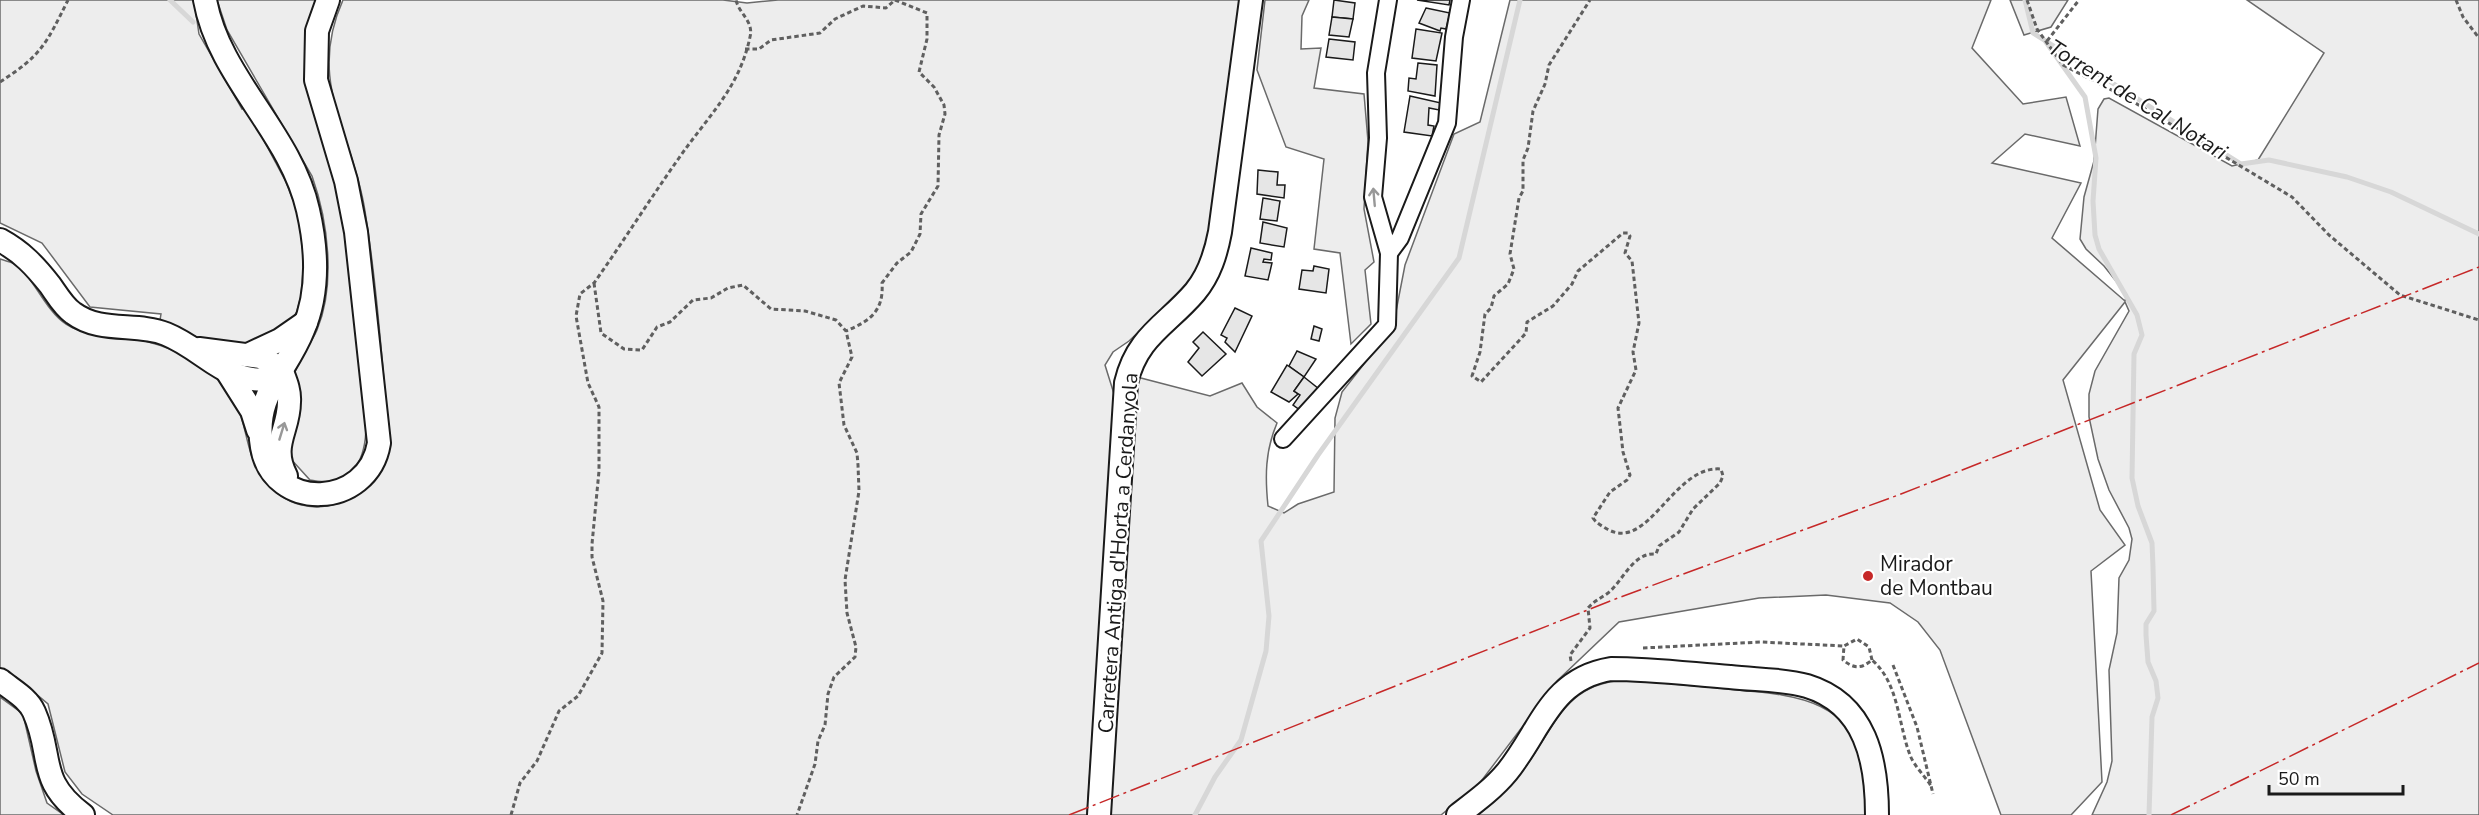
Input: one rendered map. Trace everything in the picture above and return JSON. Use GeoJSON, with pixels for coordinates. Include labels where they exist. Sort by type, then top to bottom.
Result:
{"type":"FeatureCollection","features":[{"type":"Feature","properties":{"kind":"street"},"geometry":{"type":"LineString","coordinates":[[205,0],[217,40],[291,164],[302,188],[312,227],[315,266],[307,321],[262,407],[261,440]]}},
{"type":"Feature","properties":{"kind":"street"},"geometry":{"type":"LineString","coordinates":[[228,373],[252,411],[271,468],[291,487],[318,494],[349,488],[366,473],[377,453],[379,443],[357,231],[344,173],[316,80],[316,39],[328,0]]}},
{"type":"Feature","properties":{"kind":"street","name":"Carretera Antiga d'Horta a Cerdanyola"},"geometry":{"type":"LineString","coordinates":[[1099,815],[1126,383],[1129,369],[1142,344],[1195,292],[1215,254],[1251,0]]}},
{"type":"Feature","properties":{"kind":"street"},"geometry":{"type":"LineString","coordinates":[[1283,439],[1387,326],[1389,253],[1373,197],[1378,138],[1376,73],[1388,0]]}},
{"type":"Feature","properties":{"kind":"street"},"geometry":{"type":"LineString","coordinates":[[1389,253],[1400,238],[1447,123],[1454,37],[1461,0]]}},
{"type":"Feature","properties":{"kind":"street"},"geometry":{"type":"LineString","coordinates":[[0,240],[20,251],[75,315],[97,325],[155,330],[189,346],[228,373],[262,381],[279,374]]}},
{"type":"Feature","properties":{"kind":"street"},"geometry":{"type":"LineString","coordinates":[[250,354],[280,340],[307,321]]}},
{"type":"Feature","properties":{"kind":"street"},"geometry":{"type":"LineString","coordinates":[[189,346],[208,351],[261,357],[279,374],[289,392],[289,406],[279,444],[279,456],[281,467],[291,487]]}},
{"type":"Feature","properties":{"kind":"street"},"geometry":{"type":"LineString","coordinates":[[1458,815],[1506,772],[1548,708],[1564,689],[1598,671],[1623,669],[1790,683],[1820,691],[1845,708],[1867,740],[1876,777],[1877,815]]}},
{"type":"Feature","properties":{"kind":"street"},"geometry":{"type":"LineString","coordinates":[[0,681],[27,701],[34,712],[54,786],[66,802],[83,815]]}},
{"type":"Feature","properties":{"kind":"path"},"geometry":{"type":"LineString","coordinates":[[0,82],[31,63],[51,36],[68,0]]}},
{"type":"Feature","properties":{"kind":"path"},"geometry":{"type":"LineString","coordinates":[[512,815],[520,783],[537,761],[558,711],[578,696],[602,653],[603,601],[592,544],[599,471],[599,407],[588,383],[576,316],[580,294],[594,283],[680,156],[723,102],[738,76],[751,35],[749,20],[738,7],[736,0]]}},
{"type":"Feature","properties":{"kind":"path"},"geometry":{"type":"LineString","coordinates":[[745,50],[759,49],[771,40],[820,33],[836,19],[863,6],[885,8],[895,0],[927,13],[927,39],[919,72],[934,87],[944,105],[945,114],[939,135],[938,186],[921,214],[920,234],[911,252],[897,263],[882,283],[884,296],[879,308],[864,324],[846,331]]}},
{"type":"Feature","properties":{"kind":"path"},"geometry":{"type":"LineString","coordinates":[[1576,664],[1572,662],[1570,655],[1590,628],[1588,608],[1608,593],[1632,565],[1645,555],[1656,554],[1659,546],[1678,532],[1693,509],[1720,483],[1723,476],[1720,469],[1697,472],[1672,493],[1652,517],[1622,535],[1610,531],[1593,518],[1610,492],[1627,480],[1630,475],[1623,452],[1618,408],[1636,370],[1633,352],[1639,331],[1632,261],[1624,253],[1630,236],[1628,233],[1617,237],[1578,271],[1567,291],[1553,306],[1527,322],[1526,333],[1481,382],[1472,376],[1480,352],[1485,314],[1491,308],[1494,296],[1508,284],[1514,269],[1510,254],[1519,198],[1523,191],[1523,160],[1528,148],[1533,111],[1545,84],[1550,65],[1590,0]]}},
{"type":"Feature","properties":{"kind":"path"},"geometry":{"type":"LineString","coordinates":[[2027,0],[2037,29],[2063,64],[2127,98],[2292,197],[2329,235],[2400,295],[2479,320]]}},
{"type":"Feature","properties":{"kind":"path"},"geometry":{"type":"LineString","coordinates":[[2046,42],[2079,0]]}},
{"type":"Feature","properties":{"kind":"path"},"geometry":{"type":"LineString","coordinates":[[2457,0],[2463,17],[2479,38]]}},
{"type":"Feature","properties":{"kind":"path"},"geometry":{"type":"LineString","coordinates":[[594,283],[601,333],[624,349],[642,350],[657,327],[670,322],[693,300],[711,298],[738,285],[748,287],[771,309],[826,315],[836,320],[846,331],[852,357],[839,383],[844,424],[857,453],[859,491],[845,580],[847,613],[856,647],[855,657],[834,677],[828,694],[825,725],[818,741],[815,764],[797,815]]}},
{"type":"Feature","properties":{"kind":"path"},"geometry":{"type":"LineString","coordinates":[[1636,648],[1761,642],[1844,646],[1857,639],[1869,647],[1872,660],[1881,668],[1894,696],[1911,757],[1931,786]]}},
{"type":"Feature","properties":{"kind":"path"},"geometry":{"type":"LineString","coordinates":[[1844,646],[1843,660],[1852,667],[1863,667],[1872,660]]}},
{"type":"Feature","properties":{"kind":"path"},"geometry":{"type":"LineString","coordinates":[[1893,664],[1917,728],[1933,794]]}},
{"type":"Feature","properties":{"kind":"shaded area"},"geometry":{"type":"Polygon","coordinates":[[[0,0],[194,0],[199,34],[242,109],[246,107],[286,182],[298,213],[304,259],[301,296],[292,320],[255,345],[214,345],[160,320],[161,314],[90,307],[42,243],[0,223],[0,0]]]}},
{"type":"Feature","properties":{"kind":"shaded area"},"geometry":{"type":"Polygon","coordinates":[[[217,0],[320,0],[317,7],[345,214],[366,420],[366,434],[361,458],[348,475],[338,480],[325,482],[310,480],[289,457],[290,405],[294,375],[317,330],[326,293],[328,253],[318,194],[312,176],[227,30],[217,0]]]}},
{"type":"Feature","properties":{"kind":"shaded area"},"geometry":{"type":"Polygon","coordinates":[[[343,0],[723,0],[747,3],[778,0],[1240,0],[1208,245],[1197,270],[1183,290],[1129,341],[1113,352],[1105,365],[1115,397],[1087,815],[113,815],[82,794],[65,772],[48,704],[16,677],[0,668],[0,259],[15,264],[22,270],[52,311],[66,324],[82,331],[136,339],[158,345],[189,358],[217,378],[236,402],[256,467],[281,496],[300,505],[320,507],[340,503],[358,493],[373,478],[384,459],[389,437],[376,296],[365,211],[331,82],[329,57],[333,30],[343,0]]]}},
{"type":"Feature","properties":{"kind":"shaded area"},"geometry":{"type":"Polygon","coordinates":[[[1265,0],[1309,0],[1302,16],[1301,49],[1321,48],[1314,88],[1364,94],[1368,141],[1364,209],[1374,262],[1365,270],[1371,324],[1351,344],[1340,253],[1314,249],[1324,159],[1286,147],[1257,70],[1265,0]]]}},
{"type":"Feature","properties":{"kind":"shaded area"},"geometry":{"type":"Polygon","coordinates":[[[1510,0],[1991,0],[1972,48],[2023,104],[2066,97],[2080,146],[2025,134],[1992,163],[2081,183],[2052,238],[2125,301],[2127,295],[2104,266],[2086,249],[2080,239],[2084,197],[2094,161],[2098,109],[2104,99],[2109,98],[2232,166],[2258,160],[2324,53],[2247,0],[2479,0],[2479,815],[2092,815],[2107,782],[2112,761],[2109,670],[2117,633],[2119,578],[2129,560],[2132,539],[2129,528],[2109,490],[2098,459],[2089,417],[2089,394],[2095,371],[2129,311],[2125,302],[2063,380],[2100,510],[2125,545],[2091,571],[2102,782],[2071,815],[2001,815],[1940,650],[1918,622],[1890,603],[1826,595],[1759,598],[1619,622],[1557,681],[1479,784],[1441,815],[1109,815],[1137,377],[1210,396],[1242,383],[1257,407],[1277,423],[1270,444],[1267,464],[1268,506],[1284,513],[1298,504],[1334,492],[1335,418],[1342,392],[1393,327],[1405,265],[1454,134],[1480,122],[1510,0]]]}},
{"type":"Feature","properties":{"kind":"shaded area"},"geometry":{"type":"Polygon","coordinates":[[[2010,0],[2068,0],[2051,27],[2024,35],[2010,0]]]}},
{"type":"Feature","properties":{"kind":"shaded area"},"geometry":{"type":"Polygon","coordinates":[[[1624,680],[1760,692],[1782,695],[1821,706],[1837,717],[1850,731],[1859,750],[1866,779],[1866,815],[1478,815],[1516,780],[1564,709],[1575,698],[1588,689],[1604,683],[1624,680]]]}},
{"type":"Feature","properties":{"kind":"shaded area"},"geometry":{"type":"Polygon","coordinates":[[[0,697],[23,714],[36,771],[47,803],[64,815],[0,815],[0,697]]]}},
{"type":"Feature","properties":{"kind":"building"},"geometry":{"type":"Polygon","coordinates":[[[1334,0],[1355,3],[1353,19],[1332,17],[1334,0]]]}},
{"type":"Feature","properties":{"kind":"building"},"geometry":{"type":"Polygon","coordinates":[[[1417,0],[1450,0],[1449,5],[1417,0]]]}},
{"type":"Feature","properties":{"kind":"building"},"geometry":{"type":"Polygon","coordinates":[[[1426,8],[1450,13],[1446,29],[1441,28],[1440,31],[1419,23],[1426,8]]]}},
{"type":"Feature","properties":{"kind":"building"},"geometry":{"type":"Polygon","coordinates":[[[1332,17],[1353,19],[1349,37],[1329,35],[1332,17]]]}},
{"type":"Feature","properties":{"kind":"building"},"geometry":{"type":"Polygon","coordinates":[[[1416,29],[1442,33],[1436,61],[1412,58],[1416,29]]]}},
{"type":"Feature","properties":{"kind":"building"},"geometry":{"type":"Polygon","coordinates":[[[1329,39],[1355,42],[1353,60],[1326,57],[1329,39]]]}},
{"type":"Feature","properties":{"kind":"building"},"geometry":{"type":"Polygon","coordinates":[[[1418,63],[1437,65],[1435,96],[1408,91],[1409,78],[1416,79],[1418,63]]]}},
{"type":"Feature","properties":{"kind":"building"},"geometry":{"type":"Polygon","coordinates":[[[1410,96],[1441,103],[1439,110],[1429,108],[1428,125],[1434,126],[1432,136],[1404,132],[1410,96]]]}},
{"type":"Feature","properties":{"kind":"building"},"geometry":{"type":"Polygon","coordinates":[[[1258,170],[1278,172],[1277,185],[1285,185],[1284,198],[1257,194],[1258,170]]]}},
{"type":"Feature","properties":{"kind":"building"},"geometry":{"type":"Polygon","coordinates":[[[1263,198],[1280,201],[1277,221],[1260,219],[1263,198]]]}},
{"type":"Feature","properties":{"kind":"building"},"geometry":{"type":"Polygon","coordinates":[[[1263,222],[1287,228],[1284,247],[1260,243],[1263,222]]]}},
{"type":"Feature","properties":{"kind":"building"},"geometry":{"type":"Polygon","coordinates":[[[1251,248],[1272,253],[1271,260],[1264,259],[1263,262],[1272,263],[1268,280],[1245,276],[1251,248]]]}},
{"type":"Feature","properties":{"kind":"building"},"geometry":{"type":"Polygon","coordinates":[[[1314,266],[1329,269],[1326,293],[1299,289],[1302,270],[1313,271],[1314,266]]]}},
{"type":"Feature","properties":{"kind":"building"},"geometry":{"type":"Polygon","coordinates":[[[1235,308],[1252,316],[1235,352],[1225,342],[1227,338],[1221,335],[1235,308]]]}},
{"type":"Feature","properties":{"kind":"building"},"geometry":{"type":"Polygon","coordinates":[[[1314,326],[1322,329],[1319,341],[1311,339],[1314,326]]]}},
{"type":"Feature","properties":{"kind":"building"},"geometry":{"type":"Polygon","coordinates":[[[1203,332],[1226,354],[1202,376],[1188,362],[1199,348],[1193,342],[1203,332]]]}},
{"type":"Feature","properties":{"kind":"building"},"geometry":{"type":"Polygon","coordinates":[[[1297,351],[1316,359],[1304,377],[1289,366],[1297,351]]]}},
{"type":"Feature","properties":{"kind":"building"},"geometry":{"type":"Polygon","coordinates":[[[1287,365],[1304,377],[1294,391],[1298,394],[1289,402],[1271,392],[1287,365]]]}},
{"type":"Feature","properties":{"kind":"building"},"geometry":{"type":"Polygon","coordinates":[[[1304,377],[1324,393],[1300,410],[1293,405],[1300,395],[1294,391],[1304,377]]]}},
{"type":"Feature","properties":{"kind":"waterway"},"geometry":{"type":"LineString","coordinates":[[170,0],[193,22]]}},
{"type":"Feature","properties":{"kind":"waterway"},"geometry":{"type":"LineString","coordinates":[[1195,815],[1215,777],[1241,740],[1266,651],[1269,616],[1261,541],[1318,455],[1459,258],[1520,0]]}},
{"type":"Feature","properties":{"kind":"waterway","name":"Torrent de Cal Notari"},"geometry":{"type":"LineString","coordinates":[[2025,0],[2033,33],[2241,164],[2269,160],[2347,177],[2391,192],[2479,234]]}},
{"type":"Feature","properties":{"kind":"waterway"},"geometry":{"type":"LineString","coordinates":[[2046,42],[2085,97],[2096,158],[2093,201],[2095,235],[2099,249],[2137,315],[2142,335],[2134,354],[2132,478],[2138,506],[2152,543],[2154,611],[2146,624],[2146,635],[2148,662],[2156,681],[2158,698],[2152,717],[2149,815]]}},
{"type":"Feature","properties":{"kind":"power"},"geometry":{"type":"LineString","coordinates":[[1069,815],[1618,598],[1901,494],[2479,267]]}},
{"type":"Feature","properties":{"kind":"power"},"geometry":{"type":"LineString","coordinates":[[2171,815],[2479,663]]}},
{"type":"Feature","properties":{"kind":"place","name":"Mirador de Montbau"},"geometry":{"type":"Point","coordinates":[1868,576]}}]}
